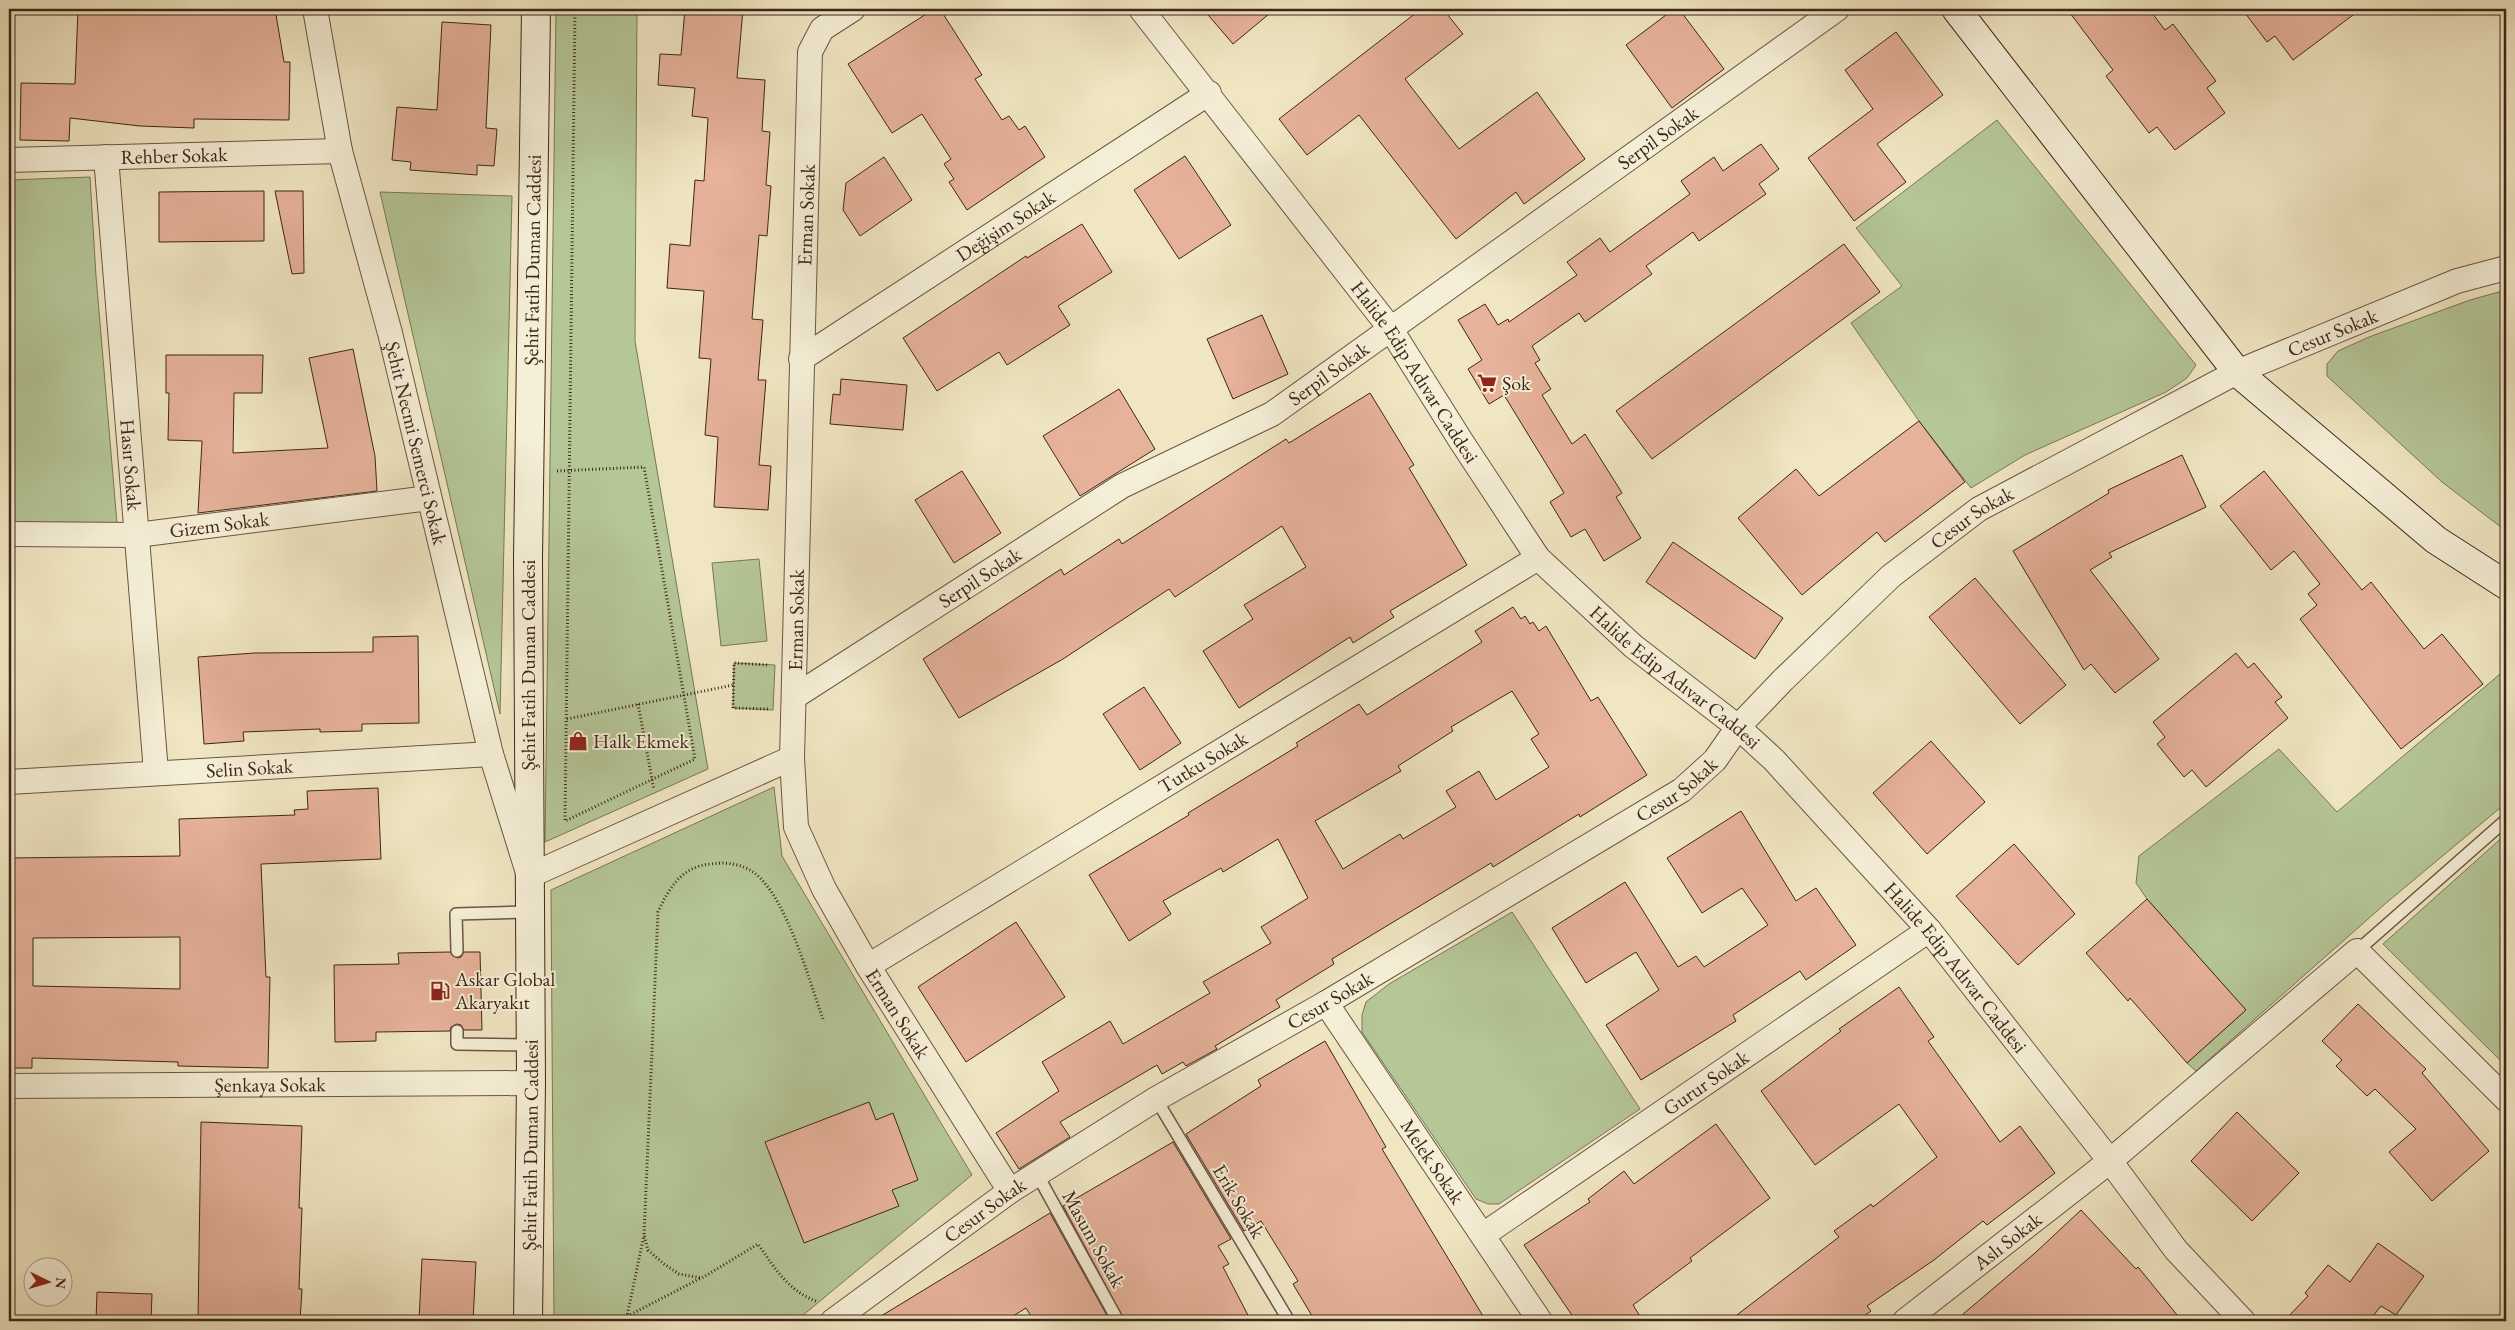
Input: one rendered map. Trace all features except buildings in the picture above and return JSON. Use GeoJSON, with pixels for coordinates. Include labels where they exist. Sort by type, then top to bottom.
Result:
{"type":"FeatureCollection","features":[{"type":"Feature","properties":{"kind":"street","name":"Şehit Necmi Semerci Sokak"},"geometry":{"type":"LineString","coordinates":[[315,9],[340,151],[390,333],[491,754],[529,876]]}},
{"type":"Feature","properties":{"kind":"street","name":"Şehit Fatih Duman Caddesi"},"geometry":{"type":"LineString","coordinates":[[528,1321],[531,1083],[529,472],[536,9]]}},
{"type":"Feature","properties":{"kind":"street","name":"Erman Sokak"},"geometry":{"type":"LineString","coordinates":[[852,9],[822,29],[810,52],[792,758],[796,827],[824,889],[868,966],[1010,1191]]}},
{"type":"Feature","properties":{"kind":"street","name":"Halide Edip Adıvar Caddesi"},"geometry":{"type":"LineString","coordinates":[[1140,9],[1209,93],[1390,328],[1538,558],[1633,646],[1738,728],[1774,760],[1929,930],[2110,1162],[2176,1250],[2243,1321]]}},
{"type":"Feature","properties":{"kind":"street","name":"Serpil Sokak"},"geometry":{"type":"LineString","coordinates":[[794,704],[1122,486],[1272,414],[1838,9]]}},
{"type":"Feature","properties":{"kind":"street"},"geometry":{"type":"LineString","coordinates":[[1956,9],[2237,372],[2436,540],[2506,585]]}},
{"type":"Feature","properties":{"kind":"street","name":"Değişim Sokak"},"geometry":{"type":"LineString","coordinates":[[802,359],[1209,93]]}},
{"type":"Feature","properties":{"kind":"street","name":"Rehber Sokak"},"geometry":{"type":"LineString","coordinates":[[9,160],[340,151]]}},
{"type":"Feature","properties":{"kind":"street","name":"Hasır Sokak"},"geometry":{"type":"LineString","coordinates":[[106,157],[156,772]]}},
{"type":"Feature","properties":{"kind":"street","name":"Cesur Sokak"},"geometry":{"type":"LineString","coordinates":[[844,1318],[1010,1191],[1156,1099],[1326,1003],[1682,790],[1714,760],[1738,728],[1782,680],[1891,576],[1979,509],[2237,372],[2457,280],[2506,268]]}},
{"type":"Feature","properties":{"kind":"street","name":"Gizem Sokak"},"geometry":{"type":"LineString","coordinates":[[9,534],[137,534],[429,498]]}},
{"type":"Feature","properties":{"kind":"street","name":"Tutku Sokak"},"geometry":{"type":"LineString","coordinates":[[868,966],[1538,558]]}},
{"type":"Feature","properties":{"kind":"street","name":"Selin Sokak"},"geometry":{"type":"LineString","coordinates":[[9,782],[491,754]]}},
{"type":"Feature","properties":{"kind":"street"},"geometry":{"type":"LineString","coordinates":[[529,876],[792,758]]}},
{"type":"Feature","properties":{"kind":"street","name":"Gurur Sokak"},"geometry":{"type":"LineString","coordinates":[[1483,1235],[1929,930]]}},
{"type":"Feature","properties":{"kind":"street"},"geometry":{"type":"LineString","coordinates":[[2357,951],[2506,1099]]}},
{"type":"Feature","properties":{"kind":"street","name":"Aslı Sokak"},"geometry":{"type":"LineString","coordinates":[[1906,1321],[2110,1162],[2357,951]]}},
{"type":"Feature","properties":{"kind":"street","name":"Melek Sokak"},"geometry":{"type":"LineString","coordinates":[[1326,1003],[1540,1321]]}},
{"type":"Feature","properties":{"kind":"street","name":"Şenkaya Sokak"},"geometry":{"type":"LineString","coordinates":[[9,1086],[531,1083]]}},
{"type":"Feature","properties":{"kind":"lane"},"geometry":{"type":"LineString","coordinates":[[2357,951],[2506,820]]}},
{"type":"Feature","properties":{"kind":"lane"},"geometry":{"type":"LineString","coordinates":[[457,951],[456,914],[529,912]]}},
{"type":"Feature","properties":{"kind":"lane"},"geometry":{"type":"LineString","coordinates":[[457,1031],[457,1044],[531,1045]]}},
{"type":"Feature","properties":{"kind":"lane","name":"Erik Sokak"},"geometry":{"type":"LineString","coordinates":[[1156,1099],[1289,1321]]}},
{"type":"Feature","properties":{"kind":"lane","name":"Masum Sokak"},"geometry":{"type":"LineString","coordinates":[[1037,1174],[1118,1321]]}},
{"type":"Feature","properties":{"kind":"path"},"geometry":{"type":"LineString","coordinates":[[529,472],[570,470],[644,467],[695,759],[565,821],[567,719],[570,470],[575,9]]}},
{"type":"Feature","properties":{"kind":"path"},"geometry":{"type":"LineString","coordinates":[[794,704],[733,708],[733,685],[734,663],[795,666]]}},
{"type":"Feature","properties":{"kind":"path"},"geometry":{"type":"LineString","coordinates":[[567,719],[733,685]]}},
{"type":"Feature","properties":{"kind":"path"},"geometry":{"type":"LineString","coordinates":[[638,704],[660,817]]}},
{"type":"Feature","properties":{"kind":"path"},"geometry":{"type":"LineString","coordinates":[[626,1319],[644,1234],[658,912],[669,889],[684,873],[704,864],[725,862],[749,869],[768,885],[784,912],[823,1019]]}},
{"type":"Feature","properties":{"kind":"path"},"geometry":{"type":"LineString","coordinates":[[644,1234],[648,1250],[664,1264],[679,1274],[702,1278]]}},
{"type":"Feature","properties":{"kind":"path"},"geometry":{"type":"LineString","coordinates":[[618,1321],[626,1319],[702,1278],[758,1244],[782,1278],[802,1296],[844,1318]]}},
{"type":"Feature","properties":{"kind":"green space"},"geometry":{"type":"Polygon","coordinates":[[[556,9],[637,9],[635,341],[708,769],[545,842],[556,9]]]}},
{"type":"Feature","properties":{"kind":"green space"},"geometry":{"type":"Polygon","coordinates":[[[1997,120],[2196,365],[2187,378],[2166,392],[2025,455],[1971,488],[1919,421],[1851,323],[1902,286],[1856,228],[1997,120]]]}},
{"type":"Feature","properties":{"kind":"green space"},"geometry":{"type":"Polygon","coordinates":[[[90,177],[96,276],[118,535],[9,534],[9,180],[90,177]]]}},
{"type":"Feature","properties":{"kind":"green space"},"geometry":{"type":"Polygon","coordinates":[[[380,192],[512,196],[500,714],[380,192]]]}},
{"type":"Feature","properties":{"kind":"green space"},"geometry":{"type":"Polygon","coordinates":[[[2506,290],[2506,531],[2442,482],[2327,376],[2327,364],[2338,351],[2369,337],[2470,300],[2506,290]]]}},
{"type":"Feature","properties":{"kind":"green space"},"geometry":{"type":"Polygon","coordinates":[[[759,559],[767,641],[721,646],[712,563],[759,559]]]}},
{"type":"Feature","properties":{"kind":"green space"},"geometry":{"type":"Polygon","coordinates":[[[734,663],[775,665],[773,710],[733,708],[734,663]]]}},
{"type":"Feature","properties":{"kind":"green space"},"geometry":{"type":"Polygon","coordinates":[[[2506,669],[2506,803],[2385,904],[2196,1071],[2187,1063],[2246,1010],[2147,899],[2136,883],[2139,856],[2279,749],[2337,812],[2506,669]]]}},
{"type":"Feature","properties":{"kind":"green space"},"geometry":{"type":"Polygon","coordinates":[[[774,787],[782,856],[972,1175],[796,1321],[554,1321],[551,890],[774,787]]]}},
{"type":"Feature","properties":{"kind":"green space"},"geometry":{"type":"Polygon","coordinates":[[[2506,834],[2506,1066],[2383,944],[2506,834]]]}},
{"type":"Feature","properties":{"kind":"green space"},"geometry":{"type":"Polygon","coordinates":[[[1512,912],[1640,1109],[1499,1204],[1488,1204],[1476,1199],[1362,1032],[1362,1015],[1366,1002],[1389,984],[1512,912]]]}},
{"type":"Feature","properties":{"kind":"place","name":"Şok"},"geometry":{"type":"Point","coordinates":[1487,383]}},
{"type":"Feature","properties":{"kind":"place","name":"Halk Ekmek"},"geometry":{"type":"Point","coordinates":[578,741]}},
{"type":"Feature","properties":{"kind":"place","name":"Askar Global Akaryakıt"},"geometry":{"type":"Point","coordinates":[440,991]}}]}
